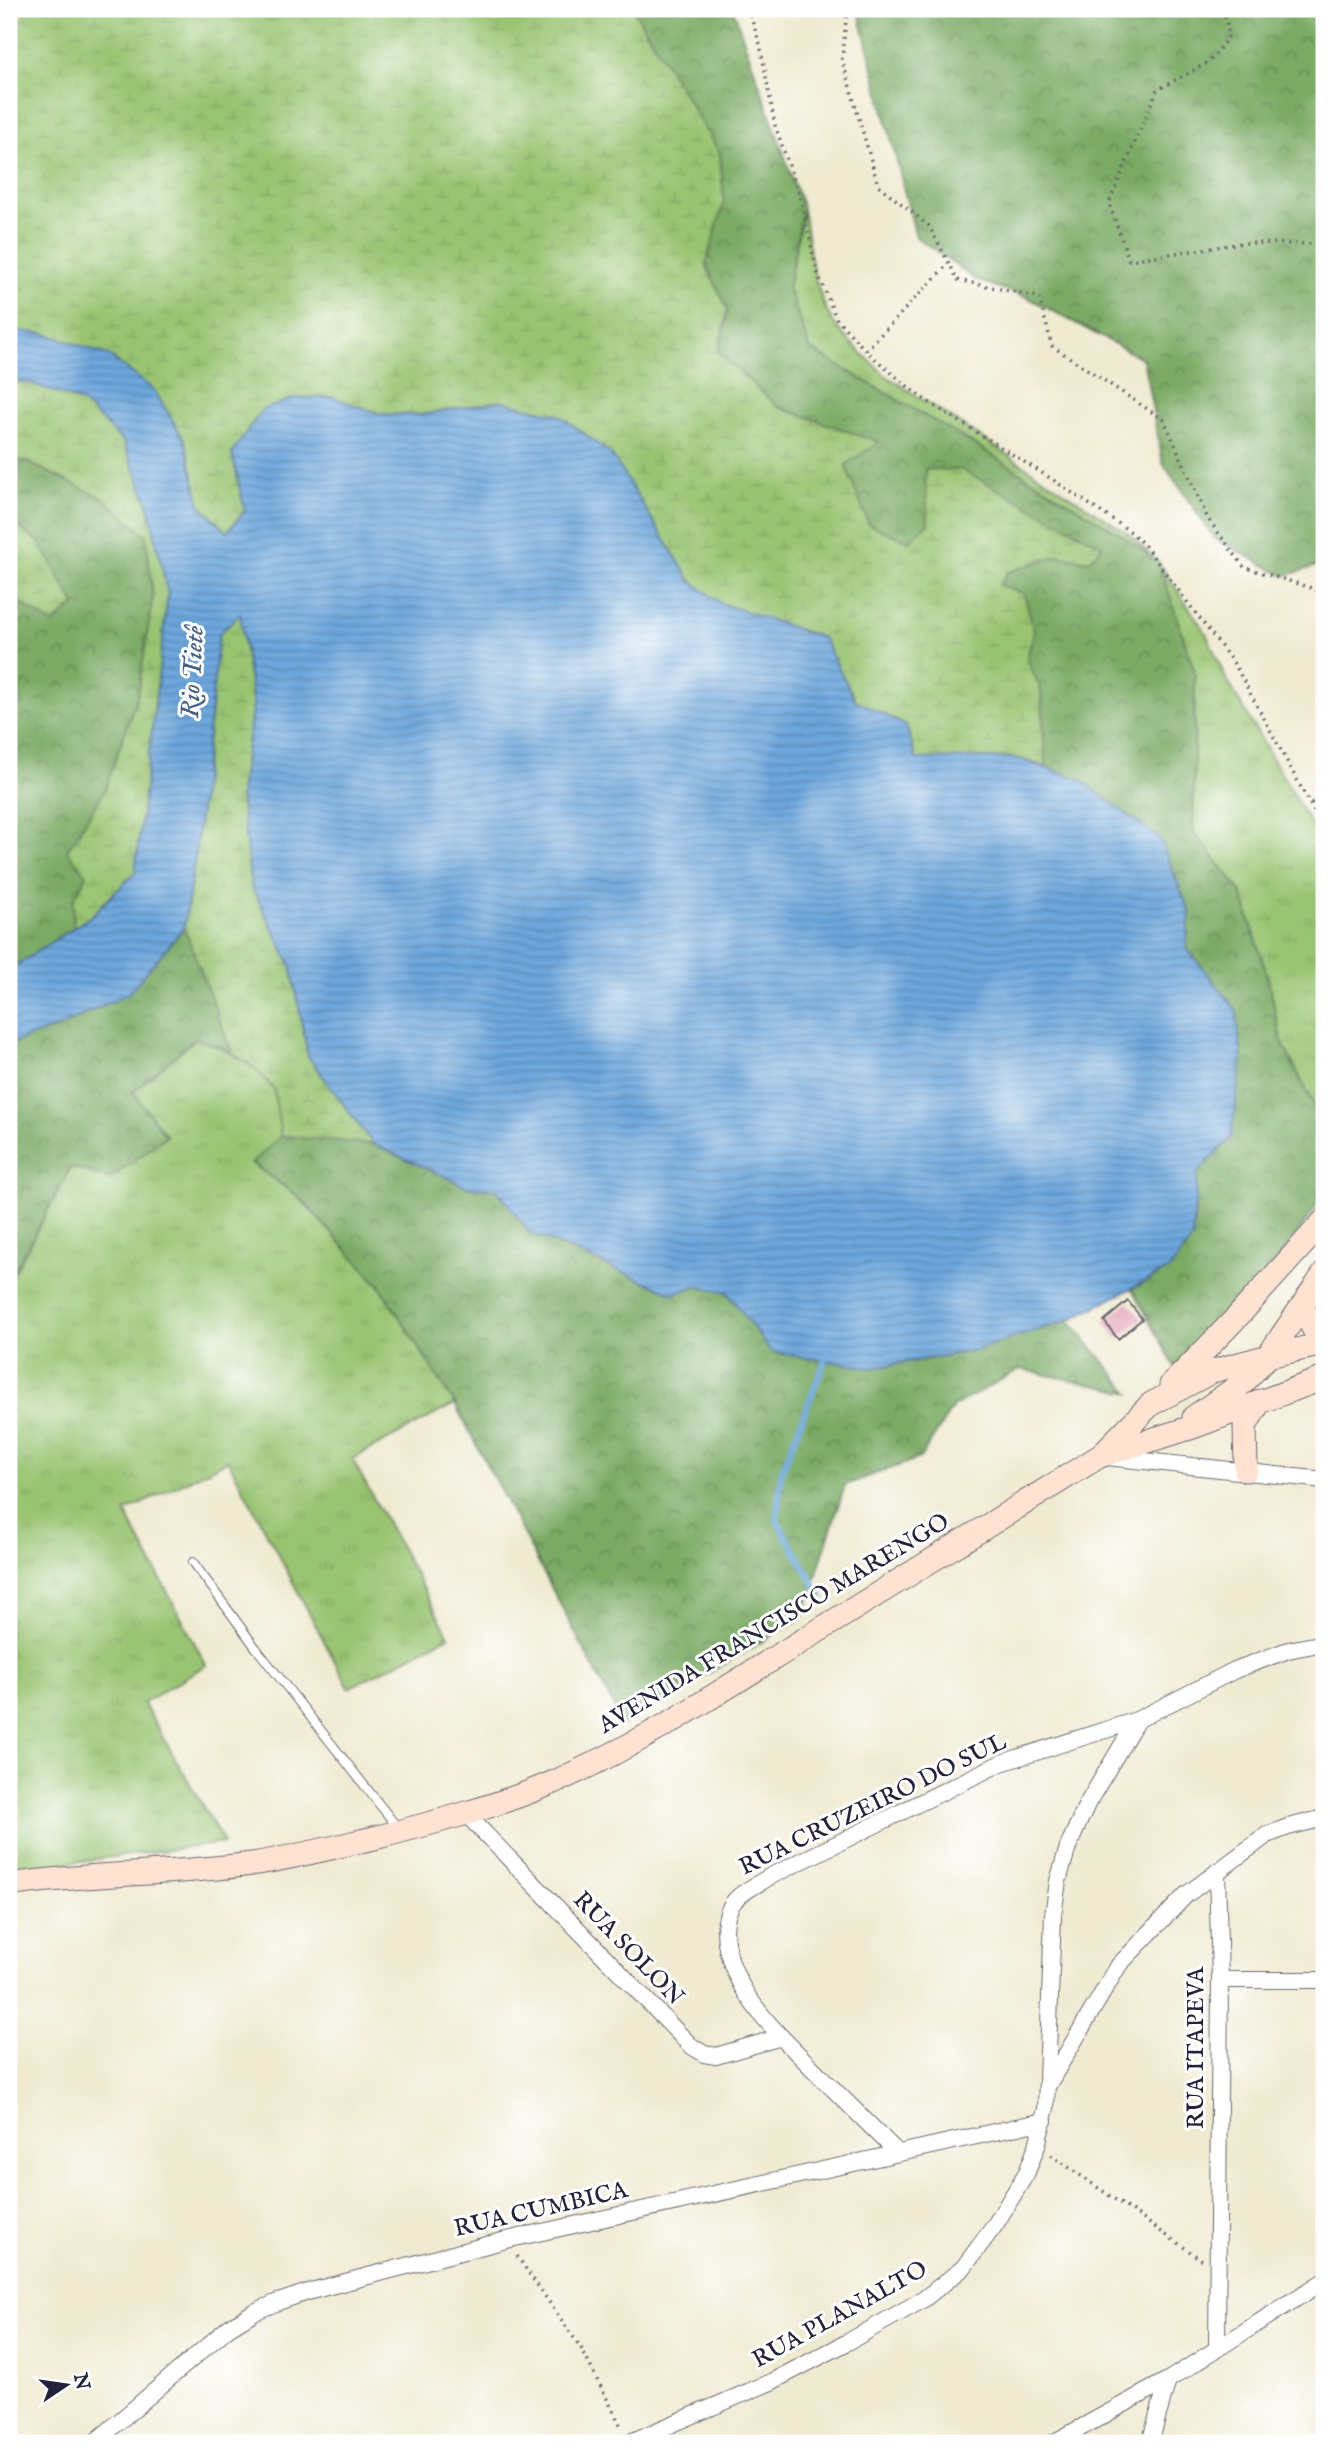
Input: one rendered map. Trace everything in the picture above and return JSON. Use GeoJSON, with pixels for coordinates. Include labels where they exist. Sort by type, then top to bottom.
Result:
{"type":"FeatureCollection","features":[{"type":"Feature","properties":{"kind":"main road"},"geometry":{"type":"LineString","coordinates":[[1151,1404],[1239,1315],[1324,1221]]}},
{"type":"Feature","properties":{"kind":"main road"},"geometry":{"type":"LineString","coordinates":[[1162,1437],[1220,1400],[1244,1381],[1268,1356],[1324,1274]]}},
{"type":"Feature","properties":{"kind":"main road"},"geometry":{"type":"LineString","coordinates":[[1302,1307],[1323,1345]]}},
{"type":"Feature","properties":{"kind":"main road","name":"AVENIDA FRANCISCO MARENGO"},"geometry":{"type":"LineString","coordinates":[[9,1885],[68,1877],[127,1875],[252,1864],[326,1850],[467,1815],[552,1783],[611,1755],[676,1719],[1100,1456],[1151,1404],[1213,1371],[1323,1345]]}},
{"type":"Feature","properties":{"kind":"main road","name":"AVENIDA FRANCISCO MARENGO"},"geometry":{"type":"LineString","coordinates":[[1100,1456],[1233,1413],[1324,1378]]}},
{"type":"Feature","properties":{"kind":"main road"},"geometry":{"type":"LineString","coordinates":[[1246,1470],[1245,1426],[1260,1401]]}},
{"type":"Feature","properties":{"kind":"street"},"geometry":{"type":"LineString","coordinates":[[1100,1456],[1324,1480]]}},
{"type":"Feature","properties":{"kind":"street","name":"RUA CRUZEIRO DO SUL"},"geometry":{"type":"LineString","coordinates":[[898,2153],[781,2037],[749,1998],[728,1952],[727,1917],[732,1905],[744,1893],[791,1866],[1001,1763],[1137,1720],[1235,1670],[1288,1650],[1324,1643]]}},
{"type":"Feature","properties":{"kind":"street"},"geometry":{"type":"LineString","coordinates":[[1044,2088],[1053,1915],[1058,1881],[1068,1847],[1087,1804],[1137,1720]]}},
{"type":"Feature","properties":{"kind":"street","name":"RUA SOLON"},"geometry":{"type":"LineString","coordinates":[[467,1815],[690,2045],[704,2054],[716,2056],[781,2037]]}},
{"type":"Feature","properties":{"kind":"street"},"geometry":{"type":"LineString","coordinates":[[1217,1871],[1267,1835],[1324,1818]]}},
{"type":"Feature","properties":{"kind":"street","name":"RUA PLANALTO"},"geometry":{"type":"LineString","coordinates":[[629,2443],[771,2382],[846,2343],[923,2299],[963,2268],[995,2225],[1027,2172],[1044,2121],[1044,2088],[1119,1965],[1186,1895],[1217,1871]]}},
{"type":"Feature","properties":{"kind":"street","name":"RUA ITAPEVA"},"geometry":{"type":"LineString","coordinates":[[1217,1871],[1220,1980],[1217,2347]]}},
{"type":"Feature","properties":{"kind":"street"},"geometry":{"type":"LineString","coordinates":[[1220,1980],[1324,1980]]}},
{"type":"Feature","properties":{"kind":"street","name":"RUA CUMBICA"},"geometry":{"type":"LineString","coordinates":[[94,2443],[228,2328],[254,2312],[311,2291],[506,2240],[1044,2121]]}},
{"type":"Feature","properties":{"kind":"street"},"geometry":{"type":"LineString","coordinates":[[1052,2443],[1066,2439],[1168,2380],[1324,2281]]}},
{"type":"Feature","properties":{"kind":"street"},"geometry":{"type":"LineString","coordinates":[[1150,2443],[1168,2380]]}},
{"type":"Feature","properties":{"kind":"lane"},"geometry":{"type":"LineString","coordinates":[[193,1562],[256,1648],[401,1831]]}},
{"type":"Feature","properties":{"kind":"path"},"geometry":{"type":"LineString","coordinates":[[748,9],[760,44],[775,125],[801,201],[821,286],[836,318],[866,351],[919,396],[1051,478],[1137,537],[1160,563],[1235,666],[1324,830]]}},
{"type":"Feature","properties":{"kind":"path"},"geometry":{"type":"LineString","coordinates":[[847,9],[842,59],[878,185],[929,226],[958,280],[1038,297],[1052,346],[1164,420],[1208,519],[1244,567],[1318,590],[1324,588]]}},
{"type":"Feature","properties":{"kind":"path"},"geometry":{"type":"LineString","coordinates":[[1224,9],[1229,36],[1209,62],[1157,90],[1109,203],[1129,260],[1244,243],[1324,244]]}},
{"type":"Feature","properties":{"kind":"path"},"geometry":{"type":"LineString","coordinates":[[866,351],[949,263]]}},
{"type":"Feature","properties":{"kind":"path"},"geometry":{"type":"LineString","coordinates":[[1311,803],[1324,793]]}},
{"type":"Feature","properties":{"kind":"path"},"geometry":{"type":"LineString","coordinates":[[1037,2146],[1217,2271]]}},
{"type":"Feature","properties":{"kind":"path"},"geometry":{"type":"LineString","coordinates":[[506,2240],[582,2348],[629,2443]]}},
{"type":"Feature","properties":{"kind":"green space"},"geometry":{"type":"Polygon","coordinates":[[[9,9],[633,9],[720,154],[724,201],[706,265],[728,310],[718,352],[778,407],[879,442],[845,465],[869,525],[909,541],[928,524],[925,469],[962,470],[1103,546],[1089,561],[1058,555],[1008,572],[999,585],[1024,594],[1034,631],[1027,659],[1041,690],[1046,767],[1017,758],[916,760],[906,726],[855,700],[823,638],[720,603],[690,580],[611,454],[501,401],[420,415],[380,414],[332,397],[232,453],[245,511],[227,532],[200,505],[185,441],[46,334],[9,330],[9,9]]]}},
{"type":"Feature","properties":{"kind":"green space"},"geometry":{"type":"Polygon","coordinates":[[[633,9],[733,9],[803,209],[788,287],[810,349],[977,446],[1125,537],[1159,563],[1195,673],[1193,832],[1241,891],[1269,982],[1281,1040],[1324,1126],[1324,1164],[1318,1202],[1311,1215],[1265,1276],[1175,1367],[1132,1289],[1170,1269],[1192,1239],[1198,1172],[1231,1138],[1236,1010],[1186,947],[1190,913],[1079,779],[1046,767],[1041,690],[1027,659],[1034,631],[1024,595],[999,585],[1008,572],[1058,555],[1088,561],[926,469],[928,524],[909,541],[869,525],[845,465],[878,442],[778,407],[718,352],[728,310],[706,265],[724,201],[720,154],[633,9]]]}},
{"type":"Feature","properties":{"kind":"green space"},"geometry":{"type":"Polygon","coordinates":[[[858,9],[1324,9],[1324,564],[1284,576],[1214,538],[1163,463],[1143,359],[1027,297],[976,280],[916,237],[858,9]]]}},
{"type":"Feature","properties":{"kind":"green space"},"geometry":{"type":"Polygon","coordinates":[[[803,209],[812,263],[823,302],[833,322],[846,338],[885,375],[1129,534],[1159,563],[1206,633],[1225,677],[1321,842],[1324,856],[1324,1126],[1281,1040],[1269,982],[1241,891],[1193,832],[1195,673],[1125,537],[977,446],[810,349],[788,287],[803,209]]]}},
{"type":"Feature","properties":{"kind":"green space"},"geometry":{"type":"Polygon","coordinates":[[[9,381],[31,383],[82,402],[123,441],[148,502],[168,594],[135,873],[91,916],[74,927],[73,901],[87,875],[67,851],[105,790],[138,694],[153,597],[146,535],[103,498],[27,462],[9,458],[9,381]]]}},
{"type":"Feature","properties":{"kind":"green space"},"geometry":{"type":"Polygon","coordinates":[[[9,458],[27,462],[103,498],[146,534],[153,597],[138,694],[105,790],[67,851],[87,875],[73,901],[74,927],[20,963],[9,965],[9,708],[21,705],[9,667],[9,595],[52,624],[40,543],[9,520],[9,458]]]}},
{"type":"Feature","properties":{"kind":"green space"},"geometry":{"type":"Polygon","coordinates":[[[9,520],[40,543],[75,605],[52,624],[9,595],[9,520]]]}},
{"type":"Feature","properties":{"kind":"green space"},"geometry":{"type":"Polygon","coordinates":[[[240,613],[253,704],[240,793],[251,885],[291,965],[308,1056],[373,1144],[281,1136],[274,1090],[257,1070],[232,1053],[184,927],[195,855],[219,634],[240,613]]]}},
{"type":"Feature","properties":{"kind":"green space"},"geometry":{"type":"Polygon","coordinates":[[[184,927],[232,1053],[196,1038],[133,1092],[166,1136],[110,1179],[71,1167],[9,1282],[9,1044],[56,1028],[129,993],[184,927]]]}},
{"type":"Feature","properties":{"kind":"green space"},"geometry":{"type":"Polygon","coordinates":[[[196,1037],[253,1066],[270,1083],[275,1093],[281,1136],[252,1164],[300,1198],[379,1285],[455,1404],[352,1459],[449,1636],[349,1688],[228,1460],[125,1512],[206,1665],[143,1703],[224,1843],[9,1870],[9,1282],[71,1166],[166,1135],[132,1092],[196,1037]]]}},
{"type":"Feature","properties":{"kind":"green space"},"geometry":{"type":"Polygon","coordinates":[[[281,1136],[373,1144],[468,1187],[497,1189],[529,1232],[674,1294],[695,1286],[728,1293],[772,1352],[872,1368],[973,1351],[1069,1320],[1130,1393],[1020,1369],[953,1407],[920,1458],[845,1485],[803,1617],[623,1724],[455,1404],[379,1285],[300,1198],[252,1163],[281,1136]]]}},
{"type":"Feature","properties":{"kind":"water","name":"Rio Tietê"},"geometry":{"type":"Polygon","coordinates":[[[9,330],[46,334],[108,355],[154,390],[185,441],[200,505],[227,532],[245,511],[232,453],[262,410],[295,398],[332,397],[380,414],[420,415],[501,401],[559,415],[611,454],[690,580],[720,603],[823,638],[855,700],[906,726],[916,759],[1017,758],[1079,779],[1160,839],[1190,913],[1186,947],[1236,1010],[1242,1059],[1231,1138],[1198,1172],[1192,1239],[1170,1269],[1069,1320],[973,1351],[872,1368],[771,1352],[728,1293],[695,1286],[674,1294],[529,1232],[497,1189],[468,1187],[373,1144],[308,1056],[291,965],[251,885],[240,793],[253,704],[240,614],[219,634],[195,855],[184,927],[129,993],[56,1028],[9,1044],[9,965],[20,963],[91,916],[135,873],[168,595],[148,502],[123,441],[82,402],[31,383],[9,381],[9,330]]]}},
{"type":"Feature","properties":{"kind":"building"},"geometry":{"type":"Polygon","coordinates":[[[1128,1301],[1142,1319],[1118,1339],[1104,1321],[1128,1301]]]}},
{"type":"Feature","properties":{"kind":"waterway"},"geometry":{"type":"LineString","coordinates":[[821,1596],[777,1520],[781,1473],[828,1353]]}}]}
